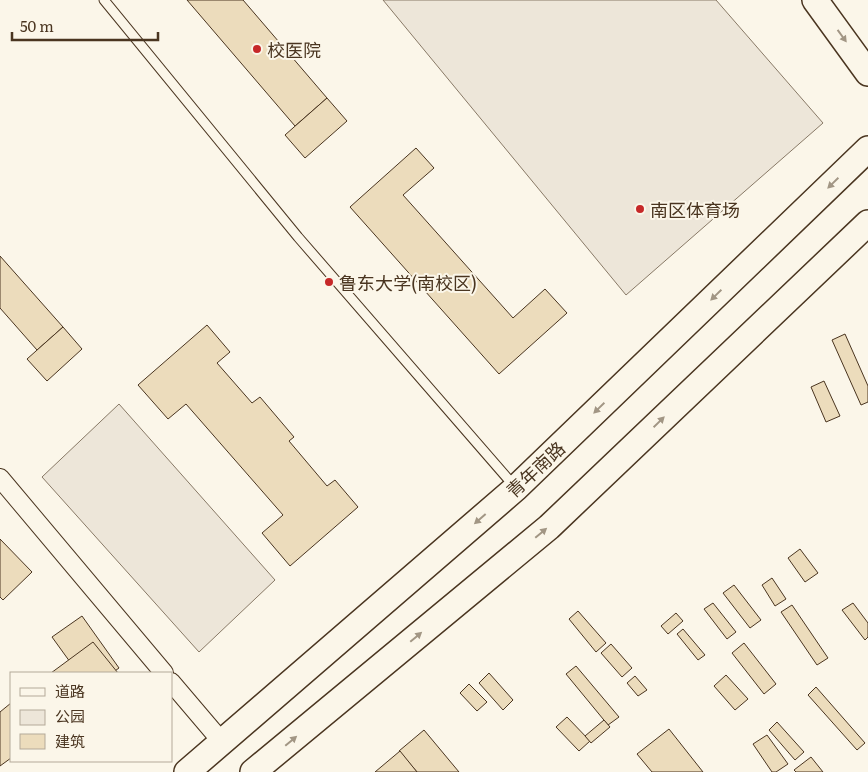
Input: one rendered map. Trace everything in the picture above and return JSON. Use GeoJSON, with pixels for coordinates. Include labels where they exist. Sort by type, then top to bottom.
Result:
{"type":"FeatureCollection","features":[{"type":"Feature","properties":{"kind":"main road"},"geometry":{"type":"LineString","coordinates":[[815,0],[868,73]]}},
{"type":"Feature","properties":{"kind":"main road","name":"青年南路"},"geometry":{"type":"LineString","coordinates":[[188,772],[516,488],[868,149]]}},
{"type":"Feature","properties":{"kind":"main road"},"geometry":{"type":"LineString","coordinates":[[253,772],[549,527],[868,223]]}},
{"type":"Feature","properties":{"kind":"street"},"geometry":{"type":"LineString","coordinates":[[0,478],[163,672]]}},
{"type":"Feature","properties":{"kind":"street"},"geometry":{"type":"LineString","coordinates":[[172,683],[222,742]]}},
{"type":"Feature","properties":{"kind":"lane"},"geometry":{"type":"LineString","coordinates":[[104,0],[298,237],[516,488]]}},
{"type":"Feature","properties":{"kind":"green space","name":"南区体育场"},"geometry":{"type":"Polygon","coordinates":[[[383,0],[716,0],[823,123],[626,295],[383,0]]]}},
{"type":"Feature","properties":{"kind":"green space"},"geometry":{"type":"Polygon","coordinates":[[[119,404],[275,580],[199,652],[42,477],[119,404]]]}},
{"type":"Feature","properties":{"kind":"building","name":"校医院"},"geometry":{"type":"Polygon","coordinates":[[[187,0],[243,0],[327,98],[295,126],[187,0]]]}},
{"type":"Feature","properties":{"kind":"building"},"geometry":{"type":"Polygon","coordinates":[[[327,98],[347,121],[305,158],[285,135],[327,98]]]}},
{"type":"Feature","properties":{"kind":"building"},"geometry":{"type":"Polygon","coordinates":[[[416,148],[434,168],[403,195],[513,318],[545,289],[567,313],[499,374],[350,207],[416,148]]]}},
{"type":"Feature","properties":{"kind":"building"},"geometry":{"type":"Polygon","coordinates":[[[0,256],[63,327],[37,350],[0,308],[0,256]]]}},
{"type":"Feature","properties":{"kind":"building"},"geometry":{"type":"Polygon","coordinates":[[[207,325],[230,352],[217,363],[252,403],[260,397],[294,437],[289,441],[327,486],[335,480],[358,507],[290,566],[262,533],[283,515],[186,404],[168,419],[138,385],[207,325]]]}},
{"type":"Feature","properties":{"kind":"building"},"geometry":{"type":"Polygon","coordinates":[[[63,327],[82,349],[47,381],[27,359],[63,327]]]}},
{"type":"Feature","properties":{"kind":"building"},"geometry":{"type":"Polygon","coordinates":[[[845,334],[868,386],[868,402],[861,405],[832,340],[845,334]]]}},
{"type":"Feature","properties":{"kind":"building"},"geometry":{"type":"Polygon","coordinates":[[[824,381],[840,416],[826,422],[811,387],[824,381]]]}},
{"type":"Feature","properties":{"kind":"building"},"geometry":{"type":"Polygon","coordinates":[[[0,539],[32,572],[3,600],[0,597],[0,539]]]}},
{"type":"Feature","properties":{"kind":"building"},"geometry":{"type":"Polygon","coordinates":[[[800,549],[818,573],[805,582],[788,558],[800,549]]]}},
{"type":"Feature","properties":{"kind":"building"},"geometry":{"type":"Polygon","coordinates":[[[772,578],[786,599],[775,606],[762,585],[772,578]]]}},
{"type":"Feature","properties":{"kind":"building"},"geometry":{"type":"Polygon","coordinates":[[[734,585],[761,620],[750,628],[723,593],[734,585]]]}},
{"type":"Feature","properties":{"kind":"building"},"geometry":{"type":"Polygon","coordinates":[[[713,603],[736,632],[727,639],[704,609],[713,603]]]}},
{"type":"Feature","properties":{"kind":"building"},"geometry":{"type":"Polygon","coordinates":[[[853,603],[868,623],[868,637],[865,640],[842,610],[853,603]]]}},
{"type":"Feature","properties":{"kind":"building"},"geometry":{"type":"Polygon","coordinates":[[[792,605],[828,658],[817,665],[781,612],[792,605]]]}},
{"type":"Feature","properties":{"kind":"building"},"geometry":{"type":"Polygon","coordinates":[[[578,611],[606,643],[596,652],[569,619],[578,611]]]}},
{"type":"Feature","properties":{"kind":"building"},"geometry":{"type":"Polygon","coordinates":[[[676,613],[683,621],[668,634],[661,626],[676,613]]]}},
{"type":"Feature","properties":{"kind":"building"},"geometry":{"type":"Polygon","coordinates":[[[82,616],[119,668],[113,672],[77,672],[52,637],[82,616]]]}},
{"type":"Feature","properties":{"kind":"building"},"geometry":{"type":"Polygon","coordinates":[[[683,629],[705,655],[698,660],[677,634],[683,629]]]}},
{"type":"Feature","properties":{"kind":"building"},"geometry":{"type":"Polygon","coordinates":[[[93,642],[117,672],[52,672],[93,642]]]}},
{"type":"Feature","properties":{"kind":"building"},"geometry":{"type":"Polygon","coordinates":[[[744,643],[776,684],[764,694],[732,653],[744,643]]]}},
{"type":"Feature","properties":{"kind":"building"},"geometry":{"type":"Polygon","coordinates":[[[611,644],[632,668],[622,677],[601,653],[611,644]]]}},
{"type":"Feature","properties":{"kind":"building"},"geometry":{"type":"Polygon","coordinates":[[[576,666],[619,717],[608,725],[566,674],[576,666]]]}},
{"type":"Feature","properties":{"kind":"building"},"geometry":{"type":"Polygon","coordinates":[[[489,673],[513,700],[503,710],[479,683],[489,673]]]}},
{"type":"Feature","properties":{"kind":"building"},"geometry":{"type":"Polygon","coordinates":[[[726,675],[748,699],[735,710],[714,686],[726,675]]]}},
{"type":"Feature","properties":{"kind":"building"},"geometry":{"type":"Polygon","coordinates":[[[635,676],[647,690],[638,696],[627,683],[635,676]]]}},
{"type":"Feature","properties":{"kind":"building"},"geometry":{"type":"Polygon","coordinates":[[[469,684],[487,702],[477,711],[460,693],[469,684]]]}},
{"type":"Feature","properties":{"kind":"building"},"geometry":{"type":"Polygon","coordinates":[[[816,687],[865,743],[857,750],[808,695],[816,687]]]}},
{"type":"Feature","properties":{"kind":"building"},"geometry":{"type":"Polygon","coordinates":[[[10,704],[10,759],[0,766],[0,712],[10,704]]]}},
{"type":"Feature","properties":{"kind":"building"},"geometry":{"type":"Polygon","coordinates":[[[567,717],[590,741],[579,751],[556,727],[567,717]]]}},
{"type":"Feature","properties":{"kind":"building"},"geometry":{"type":"Polygon","coordinates":[[[604,720],[610,727],[591,743],[585,736],[604,720]]]}},
{"type":"Feature","properties":{"kind":"building"},"geometry":{"type":"Polygon","coordinates":[[[777,722],[804,752],[795,760],[769,730],[777,722]]]}},
{"type":"Feature","properties":{"kind":"building"},"geometry":{"type":"Polygon","coordinates":[[[669,729],[703,772],[652,772],[637,754],[669,729]]]}},
{"type":"Feature","properties":{"kind":"building"},"geometry":{"type":"Polygon","coordinates":[[[424,730],[459,772],[417,772],[399,751],[424,730]]]}},
{"type":"Feature","properties":{"kind":"building"},"geometry":{"type":"Polygon","coordinates":[[[767,735],[788,764],[776,772],[772,772],[753,744],[767,735]]]}},
{"type":"Feature","properties":{"kind":"building"},"geometry":{"type":"Polygon","coordinates":[[[400,751],[417,772],[375,772],[400,751]]]}},
{"type":"Feature","properties":{"kind":"building"},"geometry":{"type":"Polygon","coordinates":[[[811,757],[823,772],[796,772],[794,770],[811,757]]]}},
{"type":"Feature","properties":{"kind":"place","name":"校医院"},"geometry":{"type":"Point","coordinates":[257,49]}},
{"type":"Feature","properties":{"kind":"place","name":"南区体育场"},"geometry":{"type":"Point","coordinates":[640,209]}},
{"type":"Feature","properties":{"kind":"place","name":"鲁东大学(南校区)"},"geometry":{"type":"Point","coordinates":[329,282]}}]}
